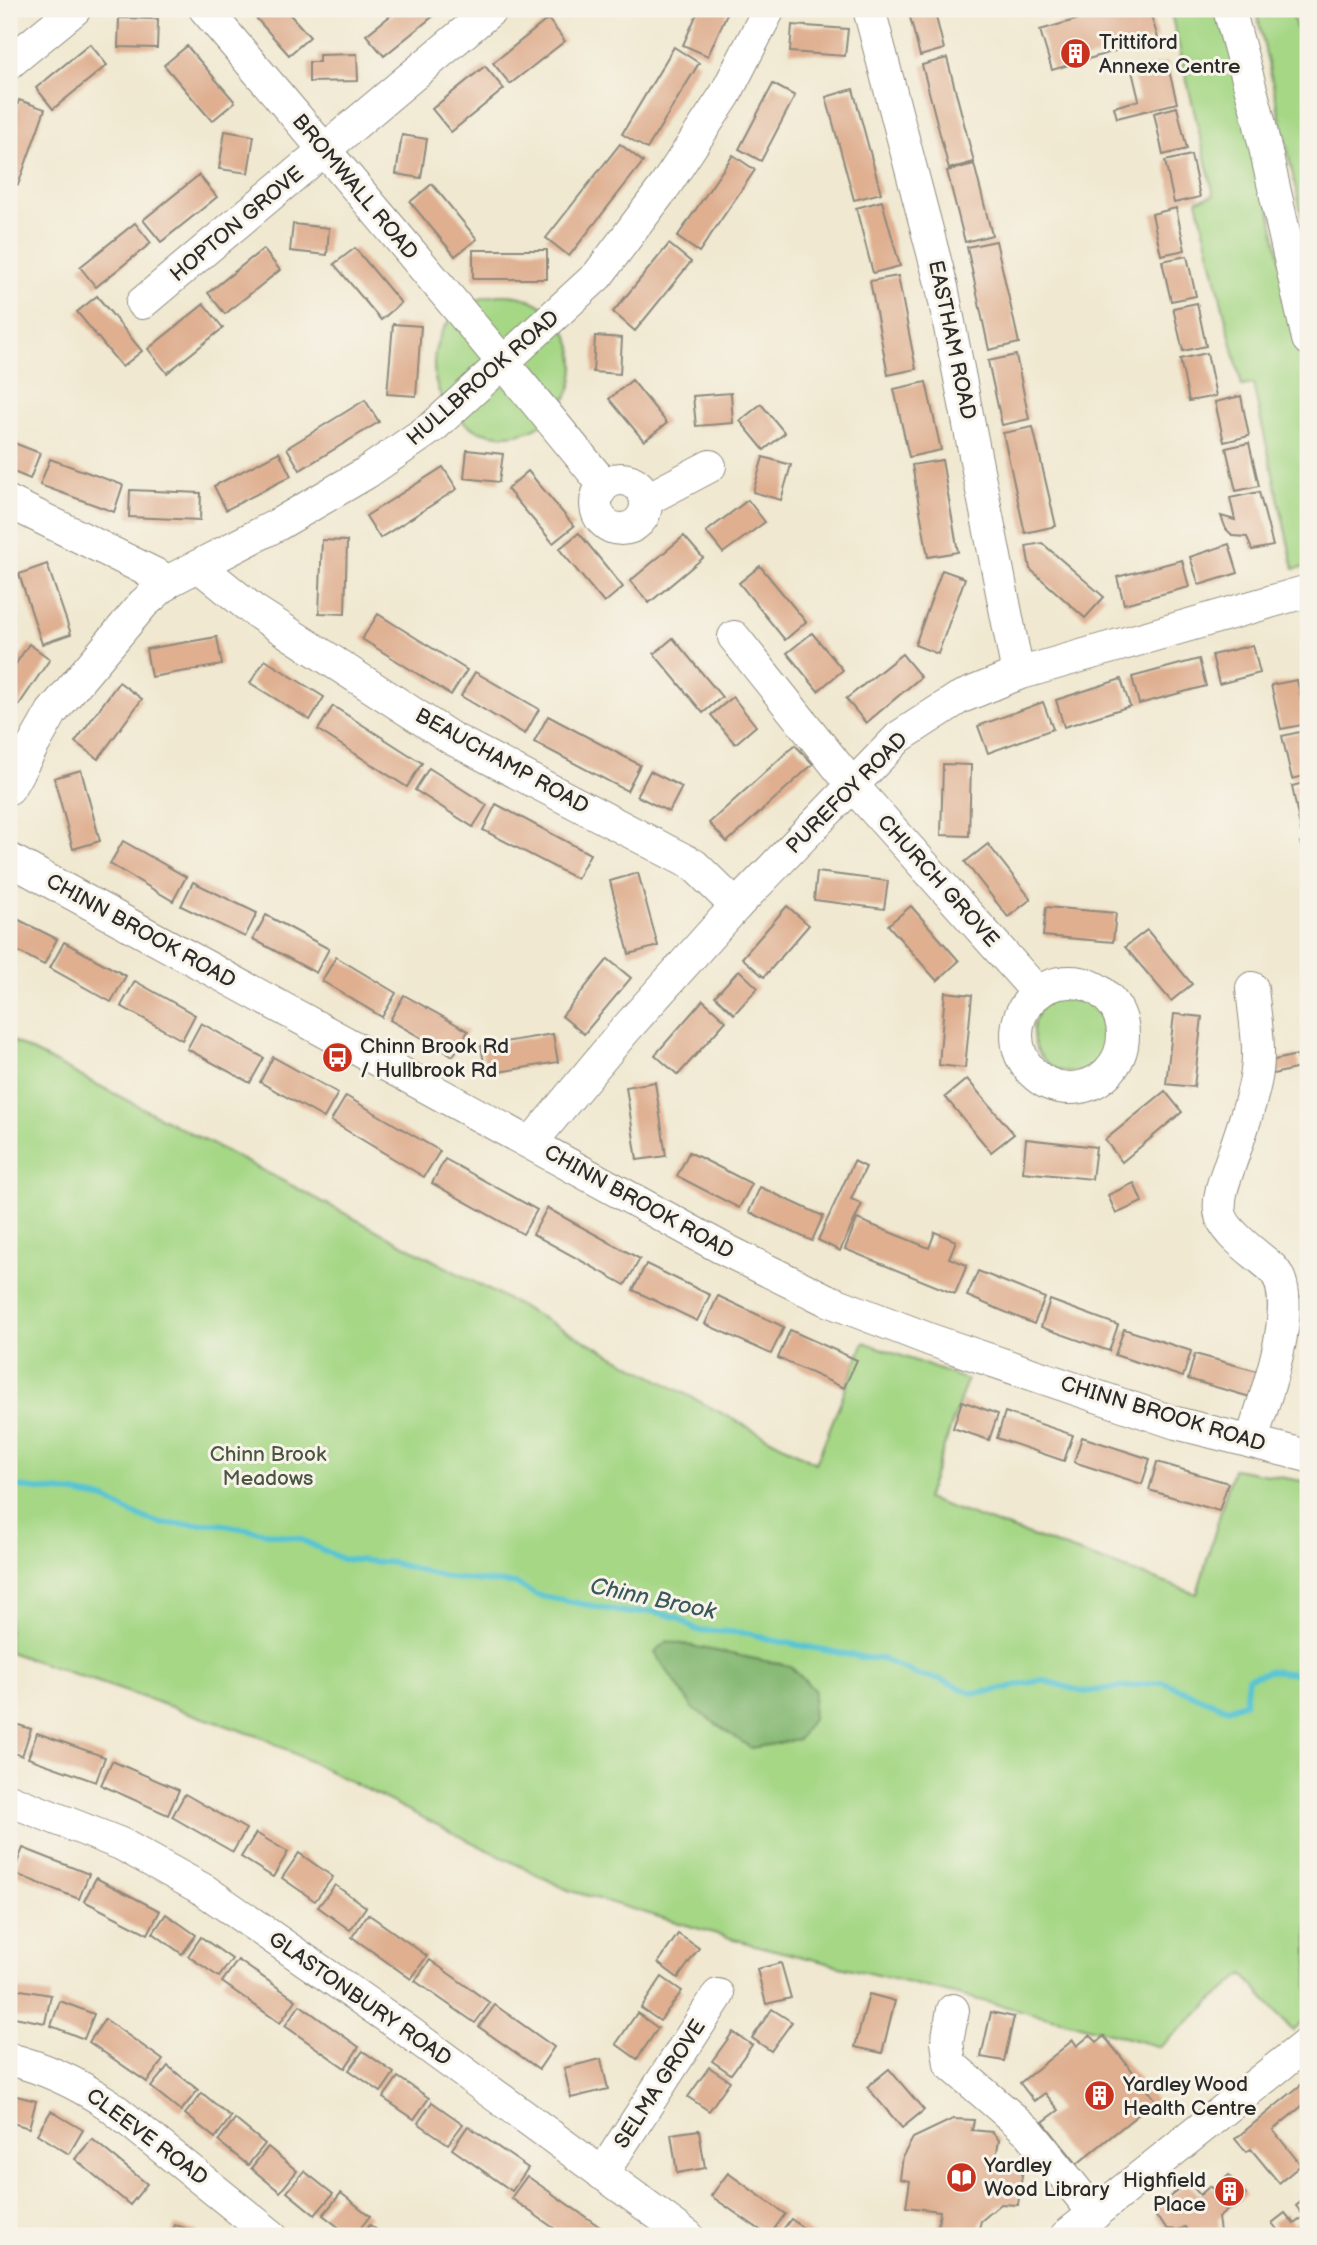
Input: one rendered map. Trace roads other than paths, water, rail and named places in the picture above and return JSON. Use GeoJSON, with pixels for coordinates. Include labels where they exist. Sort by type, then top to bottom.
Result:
{"type":"FeatureCollection","features":[{"type":"Feature","properties":{"kind":"street"},"geometry":{"type":"LineString","coordinates":[[9,63],[75,9]]}},
{"type":"Feature","properties":{"kind":"street","name":"BROMWALL ROAD"},"geometry":{"type":"LineString","coordinates":[[205,9],[458,311],[505,363],[604,485]]}},
{"type":"Feature","properties":{"kind":"street","name":"HOPTON GROVE"},"geometry":{"type":"LineString","coordinates":[[142,303],[492,9]]}},
{"type":"Feature","properties":{"kind":"street","name":"HULLBROOK ROAD"},"geometry":{"type":"LineString","coordinates":[[9,788],[52,712],[143,604],[169,581],[277,525],[366,473],[434,426],[598,275],[664,186],[726,94],[769,9]]}},
{"type":"Feature","properties":{"kind":"street","name":"EASTHAM ROAD"},"geometry":{"type":"LineString","coordinates":[[869,9],[942,287],[1018,674]]}},
{"type":"Feature","properties":{"kind":"street"},"geometry":{"type":"LineString","coordinates":[[1229,9],[1257,112],[1308,339]]}},
{"type":"Feature","properties":{"kind":"street"},"geometry":{"type":"LineString","coordinates":[[646,500],[710,466]]}},
{"type":"Feature","properties":{"kind":"street"},"geometry":{"type":"LineString","coordinates":[[626,479],[639,486],[646,500],[643,517],[637,524],[621,529],[612,528],[599,517],[596,509],[596,500],[604,485],[610,481],[626,479]]}},
{"type":"Feature","properties":{"kind":"street"},"geometry":{"type":"LineString","coordinates":[[9,502],[169,581]]}},
{"type":"Feature","properties":{"kind":"street","name":"BEAUCHAMP ROAD"},"geometry":{"type":"LineString","coordinates":[[199,566],[253,610],[452,738],[694,865],[736,906]]}},
{"type":"Feature","properties":{"kind":"street","name":"PUREFOY ROAD"},"geometry":{"type":"LineString","coordinates":[[531,1143],[625,1030],[736,906],[899,737],[959,698],[1018,674],[1308,591]]}},
{"type":"Feature","properties":{"kind":"street","name":"CHURCH GROVE"},"geometry":{"type":"LineString","coordinates":[[734,637],[853,786],[1038,993]]}},
{"type":"Feature","properties":{"kind":"street","name":"CHINN BROOK ROAD"},"geometry":{"type":"LineString","coordinates":[[9,859],[720,1247],[827,1300],[931,1340],[1150,1414],[1308,1456]]}},
{"type":"Feature","properties":{"kind":"street"},"geometry":{"type":"LineString","coordinates":[[1251,1442],[1274,1368],[1284,1324],[1281,1287],[1276,1273],[1225,1226],[1220,1211],[1222,1190],[1257,1073],[1259,1049],[1252,988]]}},
{"type":"Feature","properties":{"kind":"street","name":"GLASTONBURY ROAD"},"geometry":{"type":"LineString","coordinates":[[9,1800],[121,1844],[204,1889],[406,2030],[688,2236]]}},
{"type":"Feature","properties":{"kind":"street","name":"SELMA GROVE"},"geometry":{"type":"LineString","coordinates":[[602,2174],[718,1995]]}},
{"type":"Feature","properties":{"kind":"street"},"geometry":{"type":"LineString","coordinates":[[953,2010],[947,2042],[950,2064],[1030,2133],[1095,2214]]}},
{"type":"Feature","properties":{"kind":"street"},"geometry":{"type":"LineString","coordinates":[[1066,2236],[1308,2042]]}},
{"type":"Feature","properties":{"kind":"street","name":"CLEEVE ROAD"},"geometry":{"type":"LineString","coordinates":[[9,2059],[43,2069],[86,2089],[272,2236]]}},
{"type":"Feature","properties":{"kind":"waterway","name":"Chinn Brook"},"geometry":{"type":"LineString","coordinates":[[9,1486],[106,1499],[129,1512],[161,1524],[219,1524],[300,1539],[342,1559],[393,1563],[450,1578],[517,1584],[536,1595],[629,1613],[651,1611],[677,1617],[697,1630],[749,1633],[771,1640],[882,1659],[920,1676],[939,1679],[972,1693],[1042,1680],[1084,1692],[1163,1682],[1228,1709],[1245,1702],[1248,1678],[1269,1671],[1308,1675]]}},
{"type":"Feature","properties":{"kind":"place","name":"Trittiford Annexe Centre"},"geometry":{"type":"Point","coordinates":[1076,54]}},
{"type":"Feature","properties":{"kind":"place","name":"Chinn Brook Rd / Hullbrook Rd"},"geometry":{"type":"Point","coordinates":[337,1058]}},
{"type":"Feature","properties":{"kind":"place","name":"Yardley Wood Health Centre"},"geometry":{"type":"Point","coordinates":[1100,2096]}},
{"type":"Feature","properties":{"kind":"place","name":"Yardley Wood Library"},"geometry":{"type":"Point","coordinates":[961,2177]}},
{"type":"Feature","properties":{"kind":"place","name":"Highfield Place"},"geometry":{"type":"Point","coordinates":[1229,2192]}},
{"type":"Feature","properties":{"kind":"park label","name":"Chinn Brook Meadows"},"geometry":{"type":"Point","coordinates":[268,1466]}}]}
